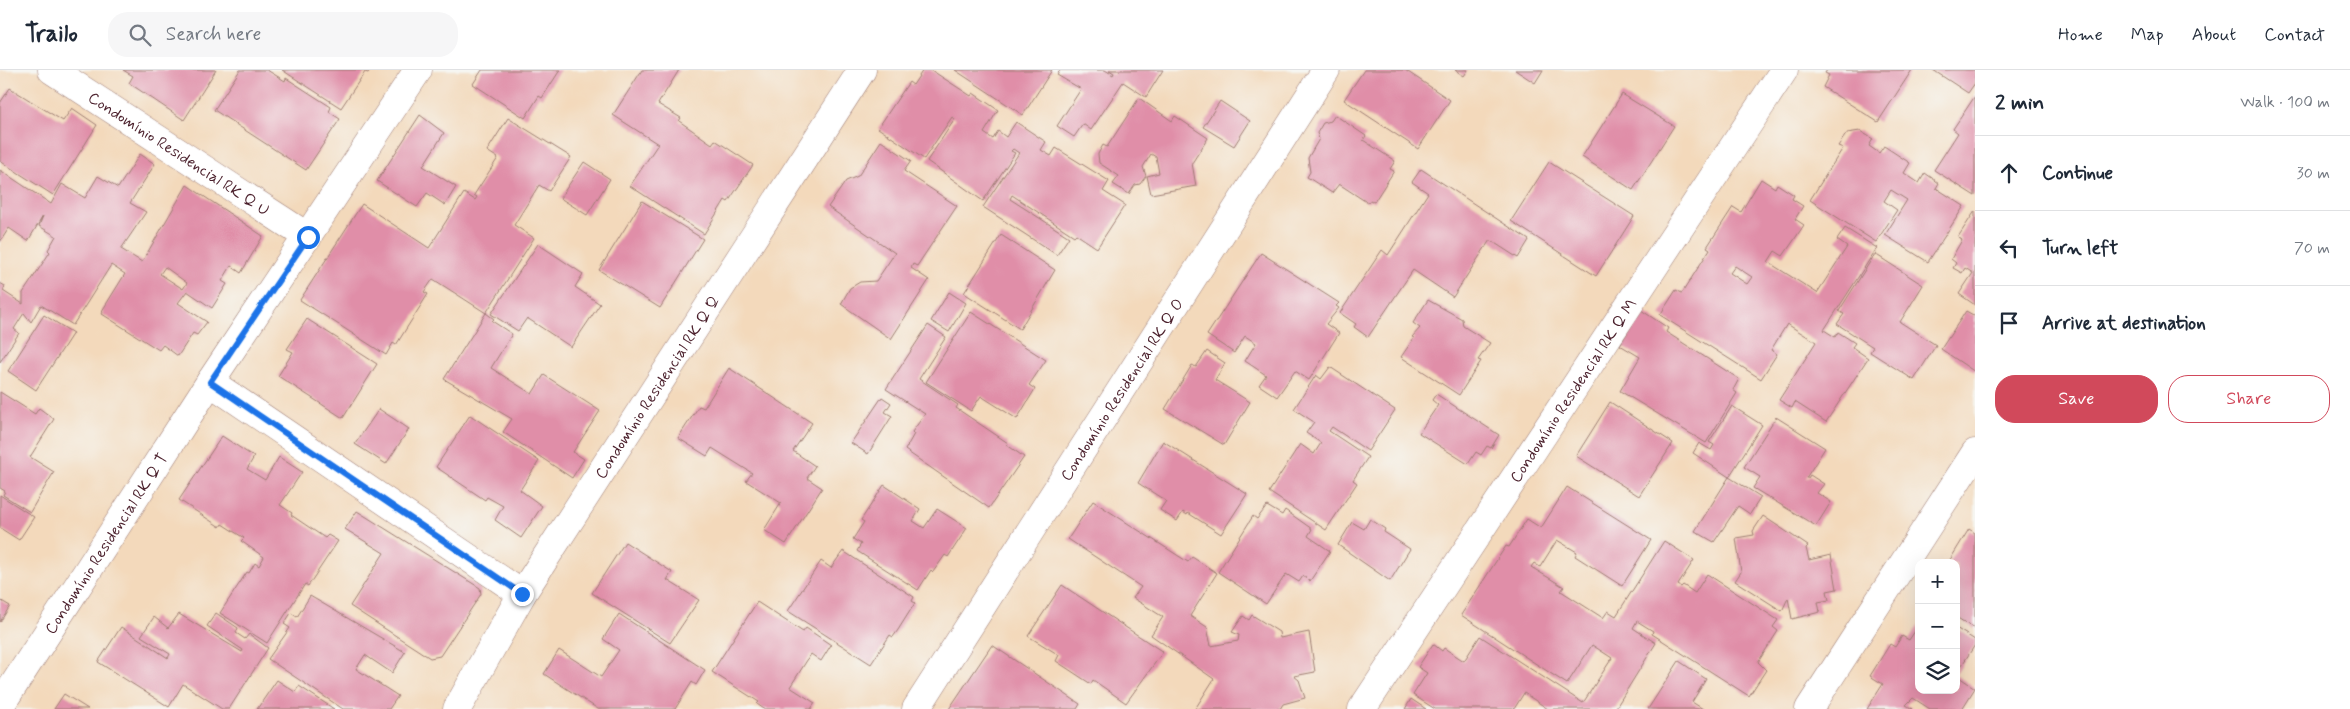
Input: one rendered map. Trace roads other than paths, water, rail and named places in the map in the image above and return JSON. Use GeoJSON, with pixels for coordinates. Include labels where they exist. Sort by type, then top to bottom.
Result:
{"type":"FeatureCollection","features":[{"type":"Feature","properties":{"kind":"street","name":"Condomínio Residencial RK Q U"},"geometry":{"type":"LineString","coordinates":[[52,70],[308,237]]}},
{"type":"Feature","properties":{"kind":"street","name":"Condomínio Residencial RK Q T"},"geometry":{"type":"LineString","coordinates":[[0,706],[210,382],[418,70]]}},
{"type":"Feature","properties":{"kind":"street","name":"Condomínio Residencial RK Q Q"},"geometry":{"type":"LineString","coordinates":[[457,709],[522,594],[862,70]]}},
{"type":"Feature","properties":{"kind":"street","name":"Condomínio Residencial RK Q O"},"geometry":{"type":"LineString","coordinates":[[916,709],[1326,70]]}},
{"type":"Feature","properties":{"kind":"street","name":"Condomínio Residencial RK Q M"},"geometry":{"type":"LineString","coordinates":[[1362,709],[1784,70]]}},
{"type":"Feature","properties":{"kind":"street"},"geometry":{"type":"LineString","coordinates":[[210,382],[522,594]]}},
{"type":"Feature","properties":{"kind":"street"},"geometry":{"type":"LineString","coordinates":[[1809,709],[1975,453]]}}]}
